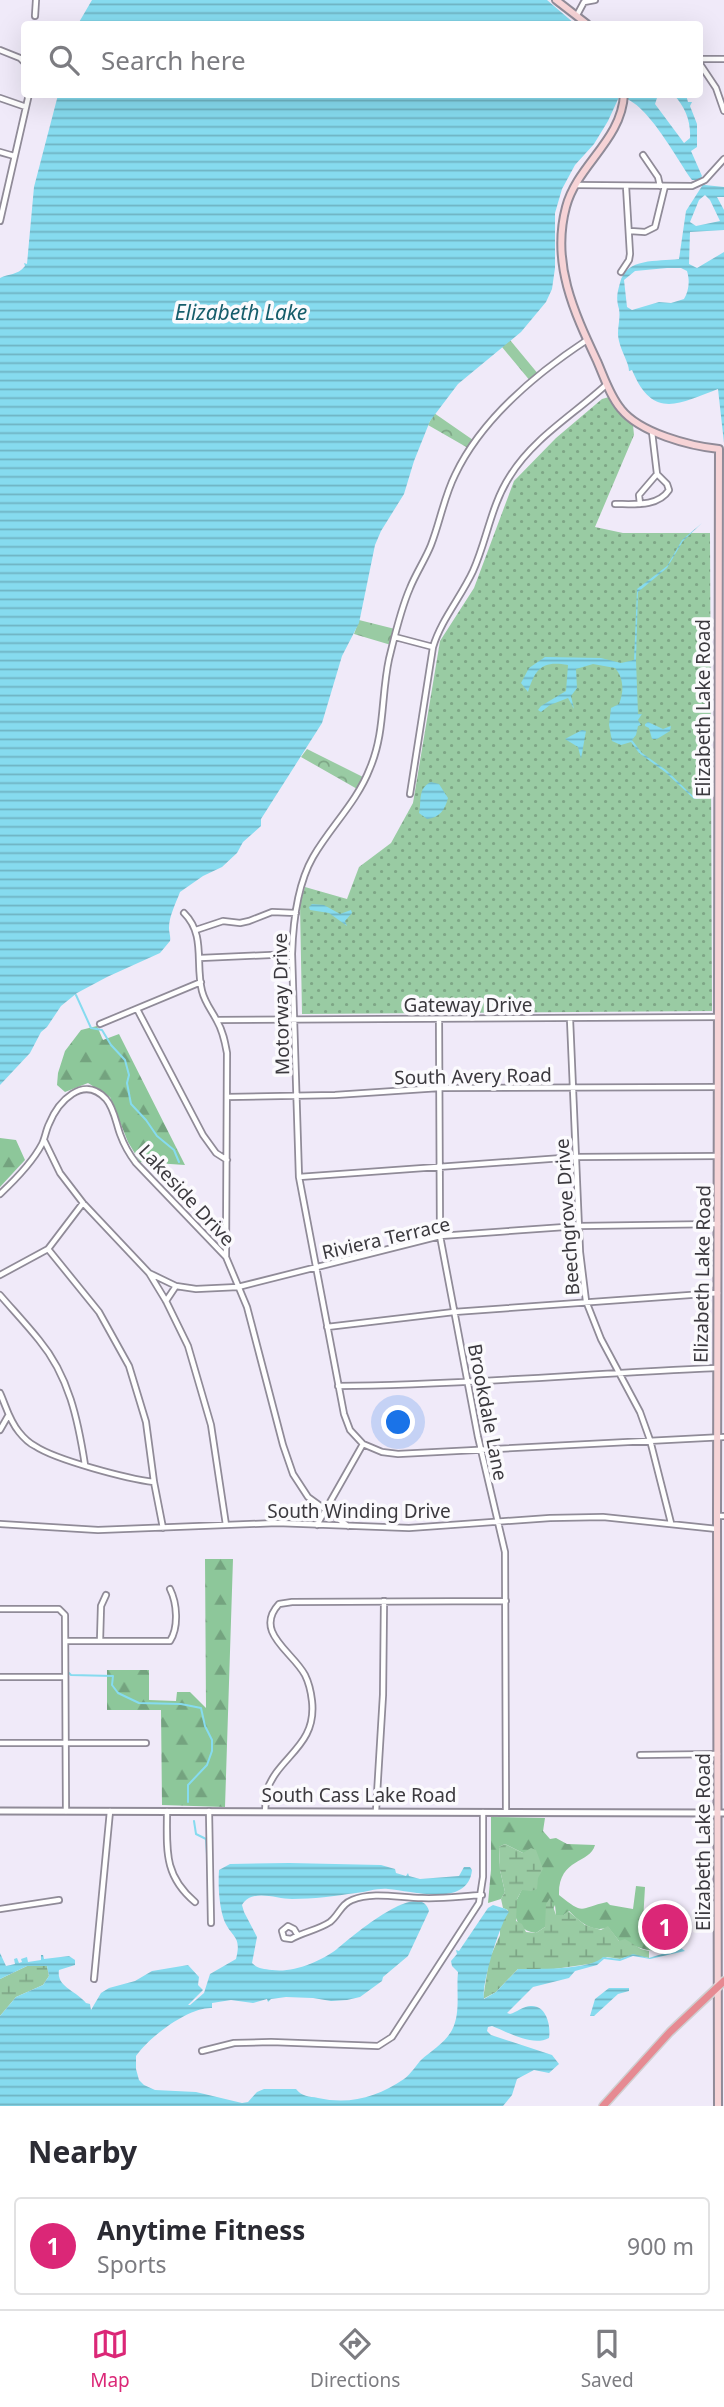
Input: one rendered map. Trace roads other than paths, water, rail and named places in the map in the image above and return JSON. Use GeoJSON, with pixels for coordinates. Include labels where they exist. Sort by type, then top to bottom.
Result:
{"type":"FeatureCollection","features":[{"type":"Feature","properties":{"kind":"highway"},"geometry":{"type":"LineString","coordinates":[[603,2106],[669,2033],[721,1984]]}},
{"type":"Feature","properties":{"kind":"main road"},"geometry":{"type":"LineString","coordinates":[[556,0],[583,21]]}},
{"type":"Feature","properties":{"kind":"main road"},"geometry":{"type":"LineString","coordinates":[[624,98],[614,130],[575,186],[563,222],[562,262],[568,293],[587,341],[621,409],[642,427],[686,442],[721,449]]}},
{"type":"Feature","properties":{"kind":"main road","name":"Elizabeth Lake Road"},"geometry":{"type":"LineString","coordinates":[[718,2106],[721,2058],[721,1812],[718,1754],[720,1616],[717,1529],[720,1516],[720,1437],[717,1368],[721,1241],[721,449]]}},
{"type":"Feature","properties":{"kind":"street"},"geometry":{"type":"LineString","coordinates":[[36,0],[36,16]]}},
{"type":"Feature","properties":{"kind":"street"},"geometry":{"type":"LineString","coordinates":[[576,15],[584,1],[595,0]]}},
{"type":"Feature","properties":{"kind":"street"},"geometry":{"type":"LineString","coordinates":[[0,50],[21,59]]}},
{"type":"Feature","properties":{"kind":"street"},"geometry":{"type":"LineString","coordinates":[[703,61],[724,59]]}},
{"type":"Feature","properties":{"kind":"street"},"geometry":{"type":"LineString","coordinates":[[703,67],[716,88],[724,111]]}},
{"type":"Feature","properties":{"kind":"street"},"geometry":{"type":"LineString","coordinates":[[0,98],[26,107]]}},
{"type":"Feature","properties":{"kind":"street"},"geometry":{"type":"LineString","coordinates":[[0,221],[28,98]]}},
{"type":"Feature","properties":{"kind":"street"},"geometry":{"type":"LineString","coordinates":[[0,152],[14,156]]}},
{"type":"Feature","properties":{"kind":"street"},"geometry":{"type":"LineString","coordinates":[[629,230],[645,232],[655,227],[662,186],[643,155]]}},
{"type":"Feature","properties":{"kind":"street"},"geometry":{"type":"LineString","coordinates":[[575,186],[692,186],[701,182],[724,159]]}},
{"type":"Feature","properties":{"kind":"street"},"geometry":{"type":"LineString","coordinates":[[621,272],[629,260],[626,186]]}},
{"type":"Feature","properties":{"kind":"street","name":"Motorway Drive"},"geometry":{"type":"LineString","coordinates":[[363,1444],[350,1430],[338,1386],[299,1177],[292,954],[296,913],[302,886],[313,858],[360,791],[370,769],[382,730],[385,683],[395,637],[410,586],[432,541],[455,475],[472,445],[492,419],[517,395],[587,341]]}},
{"type":"Feature","properties":{"kind":"street"},"geometry":{"type":"LineString","coordinates":[[410,794],[433,647],[472,573],[494,508],[510,474],[550,431],[608,384]]}},
{"type":"Feature","properties":{"kind":"street"},"geometry":{"type":"LineString","coordinates":[[615,504],[648,504],[665,496],[669,490],[657,474],[652,431]]}},
{"type":"Feature","properties":{"kind":"street"},"geometry":{"type":"LineString","coordinates":[[640,504],[639,495],[657,474]]}},
{"type":"Feature","properties":{"kind":"street"},"geometry":{"type":"LineString","coordinates":[[395,637],[433,647]]}},
{"type":"Feature","properties":{"kind":"street"},"geometry":{"type":"LineString","coordinates":[[196,930],[223,921],[249,921],[272,912],[296,913]]}},
{"type":"Feature","properties":{"kind":"street"},"geometry":{"type":"LineString","coordinates":[[184,913],[196,930],[201,982],[206,1002],[217,1020],[227,1053],[226,1256]]}},
{"type":"Feature","properties":{"kind":"street"},"geometry":{"type":"LineString","coordinates":[[200,958],[292,954]]}},
{"type":"Feature","properties":{"kind":"street"},"geometry":{"type":"LineString","coordinates":[[100,1024],[201,982]]}},
{"type":"Feature","properties":{"kind":"street"},"geometry":{"type":"LineString","coordinates":[[137,1009],[203,1135],[216,1153],[227,1160]]}},
{"type":"Feature","properties":{"kind":"street","name":"Gateway Drive"},"geometry":{"type":"LineString","coordinates":[[217,1020],[721,1016]]}},
{"type":"Feature","properties":{"kind":"street","name":"Brookdale Lane"},"geometry":{"type":"LineString","coordinates":[[439,1018],[440,1236],[481,1449],[505,1552],[506,1811]]}},
{"type":"Feature","properties":{"kind":"street","name":"Beechgrove Drive"},"geometry":{"type":"LineString","coordinates":[[570,1018],[579,1226],[587,1303],[596,1330],[640,1412],[671,1523]]}},
{"type":"Feature","properties":{"kind":"street","name":"South Avery Road"},"geometry":{"type":"LineString","coordinates":[[227,1097],[439,1088],[719,1087]]}},
{"type":"Feature","properties":{"kind":"street","name":"Lakeside Drive"},"geometry":{"type":"LineString","coordinates":[[0,1194],[21,1172],[44,1140],[50,1120],[66,1098],[81,1089],[100,1094],[110,1105],[128,1151],[136,1163],[226,1256],[259,1347],[283,1445],[293,1474],[309,1497],[349,1527]]}},
{"type":"Feature","properties":{"kind":"street"},"geometry":{"type":"LineString","coordinates":[[44,1140],[60,1173],[149,1273],[188,1346],[211,1425],[226,1525]]}},
{"type":"Feature","properties":{"kind":"street"},"geometry":{"type":"LineString","coordinates":[[299,1177],[576,1157],[719,1156]]}},
{"type":"Feature","properties":{"kind":"street"},"geometry":{"type":"LineString","coordinates":[[0,1275],[48,1249],[83,1202]]}},
{"type":"Feature","properties":{"kind":"street","name":"Riviera Terrace"},"geometry":{"type":"LineString","coordinates":[[149,1273],[176,1286],[196,1289],[238,1287],[440,1236],[579,1226],[719,1224]]}},
{"type":"Feature","properties":{"kind":"street"},"geometry":{"type":"LineString","coordinates":[[48,1249],[99,1312],[128,1366],[146,1422],[163,1528]]}},
{"type":"Feature","properties":{"kind":"street"},"geometry":{"type":"LineString","coordinates":[[166,1301],[176,1286]]}},
{"type":"Feature","properties":{"kind":"street"},"geometry":{"type":"LineString","coordinates":[[327,1327],[454,1312],[718,1293]]}},
{"type":"Feature","properties":{"kind":"street"},"geometry":{"type":"LineString","coordinates":[[0,1295],[40,1341],[54,1362],[72,1399],[85,1465]]}},
{"type":"Feature","properties":{"kind":"street"},"geometry":{"type":"LineString","coordinates":[[338,1386],[468,1383],[717,1368]]}},
{"type":"Feature","properties":{"kind":"street"},"geometry":{"type":"LineString","coordinates":[[0,1393],[17,1430],[33,1446],[85,1465],[154,1482]]}},
{"type":"Feature","properties":{"kind":"street"},"geometry":{"type":"LineString","coordinates":[[0,1430],[8,1415]]}},
{"type":"Feature","properties":{"kind":"street"},"geometry":{"type":"LineString","coordinates":[[317,1525],[363,1444],[382,1452],[398,1454],[720,1437]]}},
{"type":"Feature","properties":{"kind":"street","name":"South Winding Drive"},"geometry":{"type":"LineString","coordinates":[[0,1524],[87,1529],[226,1525],[410,1528],[603,1517],[717,1529]]}},
{"type":"Feature","properties":{"kind":"street"},"geometry":{"type":"LineString","coordinates":[[66,1641],[170,1641],[175,1634],[176,1600],[170,1589]]}},
{"type":"Feature","properties":{"kind":"street"},"geometry":{"type":"LineString","coordinates":[[100,1641],[101,1606],[106,1595]]}},
{"type":"Feature","properties":{"kind":"street"},"geometry":{"type":"LineString","coordinates":[[376,1811],[383,1695],[384,1601]]}},
{"type":"Feature","properties":{"kind":"street"},"geometry":{"type":"LineString","coordinates":[[265,1811],[267,1790],[307,1732],[312,1704],[305,1675],[271,1633],[269,1622],[279,1604],[506,1601]]}},
{"type":"Feature","properties":{"kind":"street"},"geometry":{"type":"LineString","coordinates":[[0,1609],[58,1609],[65,1615],[66,1811]]}},
{"type":"Feature","properties":{"kind":"street"},"geometry":{"type":"LineString","coordinates":[[0,1677],[65,1677]]}},
{"type":"Feature","properties":{"kind":"street"},"geometry":{"type":"LineString","coordinates":[[0,1743],[146,1743]]}},
{"type":"Feature","properties":{"kind":"street"},"geometry":{"type":"LineString","coordinates":[[640,1755],[718,1754]]}},
{"type":"Feature","properties":{"kind":"street","name":"South Cass Lake Road"},"geometry":{"type":"LineString","coordinates":[[0,1811],[721,1812]]}},
{"type":"Feature","properties":{"kind":"street"},"geometry":{"type":"LineString","coordinates":[[94,1979],[110,1811]]}},
{"type":"Feature","properties":{"kind":"street"},"geometry":{"type":"LineString","coordinates":[[167,1811],[167,1861],[176,1881],[195,1902]]}},
{"type":"Feature","properties":{"kind":"street"},"geometry":{"type":"LineString","coordinates":[[209,1811],[211,1923]]}},
{"type":"Feature","properties":{"kind":"street"},"geometry":{"type":"LineString","coordinates":[[202,2050],[234,2043],[335,2042],[375,2046],[392,2037],[472,1915],[482,1895],[483,1811]]}},
{"type":"Feature","properties":{"kind":"street"},"geometry":{"type":"LineString","coordinates":[[298,1934],[329,1922],[347,1902],[356,1898],[482,1895]]}},
{"type":"Feature","properties":{"kind":"street"},"geometry":{"type":"LineString","coordinates":[[0,1909],[59,1900]]}},
{"type":"Feature","properties":{"kind":"water"},"geometry":{"type":"Polygon","coordinates":[[[92,0],[547,0],[572,21],[80,21],[92,0]]]}},
{"type":"Feature","properties":{"kind":"water","name":"Elizabeth Lake"},"geometry":{"type":"Polygon","coordinates":[[[57,98],[619,98],[594,144],[575,165],[562,189],[555,213],[555,268],[552,289],[546,302],[521,332],[458,384],[430,421],[404,494],[375,545],[359,623],[342,656],[322,723],[261,819],[261,826],[222,867],[180,892],[170,919],[170,941],[160,953],[77,993],[61,1006],[41,1032],[30,1053],[0,1085],[0,278],[19,271],[25,266],[24,263],[27,264],[34,187],[57,98]]]}},
{"type":"Feature","properties":{"kind":"water","name":"Elizabeth Lake"},"geometry":{"type":"Polygon","coordinates":[[[622,98],[657,98],[655,104],[684,143],[690,138],[688,120],[676,98],[687,98],[688,102],[692,102],[690,106],[697,124],[697,147],[691,151],[702,176],[700,179],[705,185],[724,187],[724,197],[717,197],[724,210],[724,230],[690,232],[689,264],[697,268],[724,252],[724,443],[718,389],[680,403],[658,402],[640,386],[632,370],[629,371],[620,345],[617,296],[623,275],[643,262],[679,259],[686,211],[702,186],[698,180],[692,180],[649,118],[629,100],[622,98]],[[705,195],[699,200],[690,222],[696,226],[720,221],[705,195]],[[681,268],[635,271],[624,280],[627,307],[632,310],[659,302],[671,303],[684,299],[688,278],[687,271],[681,268]]]}},
{"type":"Feature","properties":{"kind":"water"},"geometry":{"type":"Polygon","coordinates":[[[702,523],[683,541],[667,568],[638,592],[636,660],[638,714],[642,714],[638,720],[641,725],[632,740],[642,753],[666,770],[694,797],[710,797],[694,799],[665,772],[639,753],[631,742],[621,745],[612,741],[609,725],[611,708],[619,704],[622,695],[622,681],[615,668],[593,664],[576,669],[577,688],[571,696],[574,709],[568,698],[541,712],[538,710],[566,691],[568,665],[552,664],[541,668],[528,692],[521,683],[529,668],[545,657],[601,658],[621,663],[634,660],[637,589],[667,566],[682,540],[702,523]]]}},
{"type":"Feature","properties":{"kind":"water"},"geometry":{"type":"Polygon","coordinates":[[[648,722],[663,729],[671,726],[670,731],[652,739],[649,728],[645,726],[648,722]]]}},
{"type":"Feature","properties":{"kind":"water"},"geometry":{"type":"Polygon","coordinates":[[[582,730],[586,731],[581,759],[578,747],[565,739],[582,730]]]}},
{"type":"Feature","properties":{"kind":"water"},"geometry":{"type":"Polygon","coordinates":[[[431,782],[439,784],[448,798],[441,813],[427,819],[419,813],[420,800],[424,788],[431,782]]]}},
{"type":"Feature","properties":{"kind":"water"},"geometry":{"type":"Polygon","coordinates":[[[312,904],[324,905],[340,914],[351,910],[352,913],[345,921],[347,926],[329,913],[310,910],[312,904]]]}},
{"type":"Feature","properties":{"kind":"water"},"geometry":{"type":"Polygon","coordinates":[[[230,1864],[381,1865],[395,1869],[396,1873],[406,1876],[408,1873],[409,1876],[420,1879],[459,1876],[464,1867],[470,1867],[472,1870],[468,1882],[461,1889],[438,1895],[384,1889],[316,1898],[258,1896],[246,1900],[242,1905],[244,1912],[257,1937],[252,1963],[259,1968],[272,1970],[306,1966],[323,1958],[384,1914],[412,1901],[423,1903],[429,1911],[408,1956],[383,1977],[382,1981],[360,1997],[331,2001],[286,1997],[253,2003],[231,2000],[212,2003],[212,2008],[182,2017],[151,2040],[136,2056],[139,2080],[144,2085],[155,2090],[196,2092],[242,2103],[248,2102],[264,2089],[296,2089],[306,2096],[341,2101],[384,2091],[407,2077],[452,2030],[457,2009],[458,1972],[451,1961],[457,1954],[456,1950],[459,1951],[488,1908],[493,1905],[509,1912],[492,1954],[485,1981],[484,1999],[496,1992],[518,1969],[576,1967],[603,1957],[620,1959],[633,1954],[649,1958],[681,1948],[685,1951],[650,1959],[633,1956],[620,1961],[604,1959],[597,1965],[575,1971],[569,1978],[533,1987],[507,2013],[529,2006],[541,2009],[547,2018],[549,2038],[528,2040],[492,2026],[488,2027],[487,2031],[491,2035],[552,2055],[559,2064],[549,2073],[534,2070],[517,2079],[512,2095],[503,2106],[0,2106],[0,2016],[16,1997],[43,1985],[49,1976],[47,1966],[27,1966],[0,1979],[0,1953],[6,1966],[15,1964],[14,1959],[17,1958],[19,1963],[27,1957],[28,1962],[41,1960],[41,1955],[44,1959],[69,1956],[75,1960],[75,1965],[59,1970],[61,1981],[90,2004],[91,2010],[101,1993],[109,1988],[135,1981],[152,1971],[188,1965],[199,1977],[198,1985],[203,1990],[190,2005],[204,1993],[210,1974],[236,1959],[238,1951],[237,1941],[224,1920],[221,1908],[219,1870],[230,1864]]]}},
{"type":"Feature","properties":{"kind":"water"},"geometry":{"type":"Polygon","coordinates":[[[609,1988],[629,1988],[629,1991],[618,1994],[594,2016],[590,2016],[595,1999],[609,1988]]]}},
{"type":"Feature","properties":{"kind":"waterway"},"geometry":{"type":"LineString","coordinates":[[76,995],[91,1028],[102,1030],[125,1060],[131,1104],[157,1136],[174,1150],[179,1162]]}},
{"type":"Feature","properties":{"kind":"waterway"},"geometry":{"type":"LineString","coordinates":[[69,1673],[113,1676],[112,1685],[118,1693],[139,1703],[181,1704],[201,1708],[212,1740],[212,1751],[207,1765],[188,1785],[188,1802]]}},
{"type":"Feature","properties":{"kind":"waterway"},"geometry":{"type":"LineString","coordinates":[[194,1821],[196,1834],[206,1839],[208,1869]]}},
{"type":"Feature","properties":{"kind":"place","name":"Anytime Fitness"},"geometry":{"type":"Point","coordinates":[665,1927]}}]}
